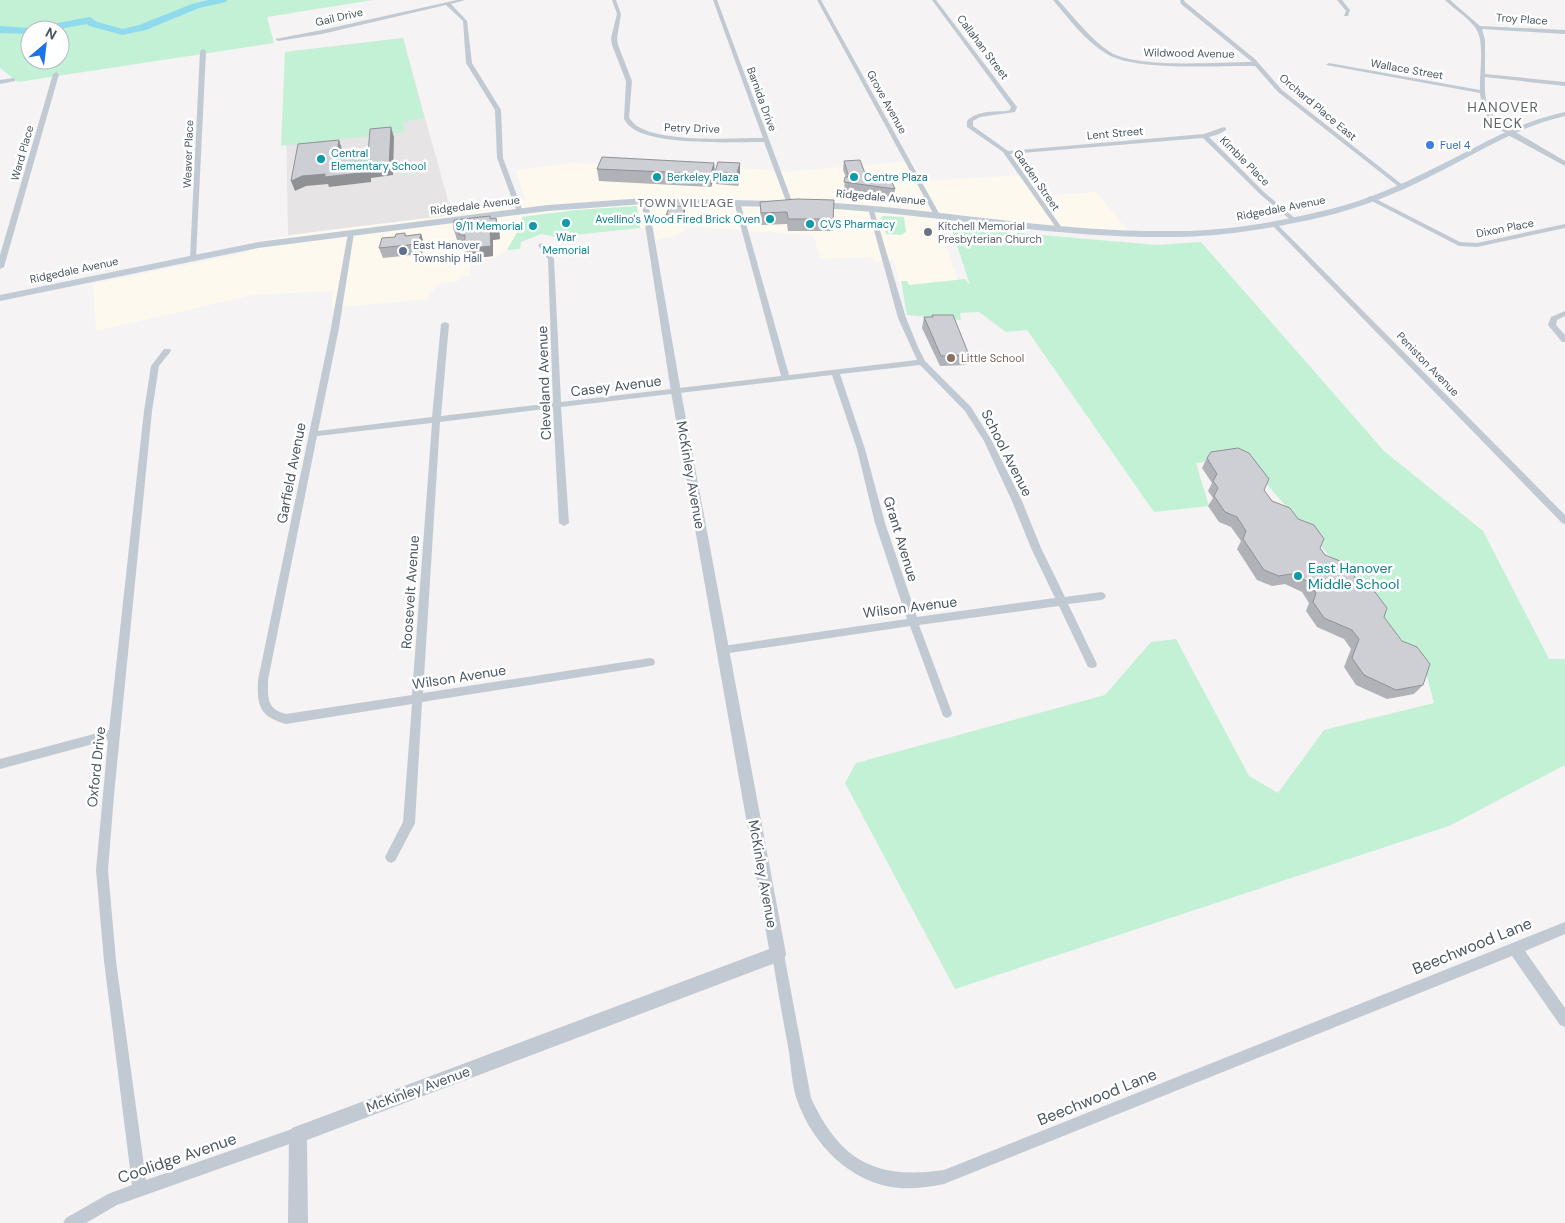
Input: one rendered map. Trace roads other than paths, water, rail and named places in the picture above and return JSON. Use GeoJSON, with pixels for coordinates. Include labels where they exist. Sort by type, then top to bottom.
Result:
{"type":"FeatureCollection","features":[{"type":"Feature","properties":{"kind":"main road","name":"Ridgedale Avenue"},"geometry":{"type":"LineString","coordinates":[[0,298],[295,239],[520,212],[644,201],[737,202],[871,208],[1059,228],[1166,234],[1227,231],[1323,214],[1370,198],[1439,169],[1509,132],[1536,121],[1565,114]]}},
{"type":"Feature","properties":{"kind":"street","name":"Gail Drive"},"geometry":{"type":"LineString","coordinates":[[278,39],[463,0]]}},
{"type":"Feature","properties":{"kind":"street","name":"Petry Drive"},"geometry":{"type":"LineString","coordinates":[[614,0],[619,14],[614,38],[628,81],[626,118],[632,126],[644,133],[662,137],[766,140]]}},
{"type":"Feature","properties":{"kind":"street","name":"Barnida Drive"},"geometry":{"type":"LineString","coordinates":[[715,0],[766,140],[799,205]]}},
{"type":"Feature","properties":{"kind":"street","name":"Grove Avenue"},"geometry":{"type":"LineString","coordinates":[[819,0],[937,215]]}},
{"type":"Feature","properties":{"kind":"street","name":"Callahan Street"},"geometry":{"type":"LineString","coordinates":[[934,0],[1014,106]]}},
{"type":"Feature","properties":{"kind":"street","name":"Wildwood Avenue"},"geometry":{"type":"LineString","coordinates":[[1055,0],[1108,54],[1123,60],[1145,63],[1256,64]]}},
{"type":"Feature","properties":{"kind":"street","name":"Orchard Place East"},"geometry":{"type":"LineString","coordinates":[[1182,0],[1183,3],[1256,64],[1280,91],[1401,186]]}},
{"type":"Feature","properties":{"kind":"street"},"geometry":{"type":"LineString","coordinates":[[1339,0],[1348,11],[1346,15]]}},
{"type":"Feature","properties":{"kind":"street"},"geometry":{"type":"LineString","coordinates":[[1447,0],[1477,26],[1482,36],[1483,75],[1481,92],[1493,122],[1565,164]]}},
{"type":"Feature","properties":{"kind":"street"},"geometry":{"type":"LineString","coordinates":[[448,4],[465,21],[468,63],[498,110],[500,158],[520,212]]}},
{"type":"Feature","properties":{"kind":"street","name":"Troy Place"},"geometry":{"type":"LineString","coordinates":[[1477,26],[1565,32]]}},
{"type":"Feature","properties":{"kind":"street","name":"Weaver Place"},"geometry":{"type":"LineString","coordinates":[[193,258],[203,51]]}},
{"type":"Feature","properties":{"kind":"street","name":"Wallace Street"},"geometry":{"type":"LineString","coordinates":[[1328,65],[1481,92]]}},
{"type":"Feature","properties":{"kind":"street","name":"Ward Place"},"geometry":{"type":"LineString","coordinates":[[0,267],[56,74]]}},
{"type":"Feature","properties":{"kind":"street"},"geometry":{"type":"LineString","coordinates":[[1483,75],[1565,84]]}},
{"type":"Feature","properties":{"kind":"street"},"geometry":{"type":"LineString","coordinates":[[0,82],[13,80]]}},
{"type":"Feature","properties":{"kind":"street","name":"Garden Street"},"geometry":{"type":"LineString","coordinates":[[1014,106],[1013,111],[979,115],[972,118],[969,122],[972,129],[1006,152],[1059,228]]}},
{"type":"Feature","properties":{"kind":"street","name":"Lent Street"},"geometry":{"type":"LineString","coordinates":[[1006,152],[1204,136],[1217,133],[1224,128]]}},
{"type":"Feature","properties":{"kind":"street","name":"Kimble Place"},"geometry":{"type":"LineString","coordinates":[[1204,136],[1216,145],[1263,194],[1294,220]]}},
{"type":"Feature","properties":{"kind":"street","name":"Dixon Place"},"geometry":{"type":"LineString","coordinates":[[1370,198],[1459,244],[1477,245],[1565,226]]}},
{"type":"Feature","properties":{"kind":"street","name":"McKinley Avenue"},"geometry":{"type":"LineString","coordinates":[[298,1134],[778,954],[676,392],[644,201]]}},
{"type":"Feature","properties":{"kind":"street"},"geometry":{"type":"LineString","coordinates":[[737,202],[786,378]]}},
{"type":"Feature","properties":{"kind":"street","name":"School Avenue"},"geometry":{"type":"LineString","coordinates":[[871,208],[902,318],[922,362],[968,409],[988,441],[1092,664]]}},
{"type":"Feature","properties":{"kind":"street","name":"Peniston Avenue"},"geometry":{"type":"LineString","coordinates":[[1274,224],[1565,522]]}},
{"type":"Feature","properties":{"kind":"street","name":"Garfield Avenue"},"geometry":{"type":"LineString","coordinates":[[274,715],[266,709],[263,680],[335,328],[351,233]]}},
{"type":"Feature","properties":{"kind":"street","name":"Cleveland Avenue"},"geometry":{"type":"LineString","coordinates":[[541,245],[551,259],[564,523]]}},
{"type":"Feature","properties":{"kind":"street"},"geometry":{"type":"LineString","coordinates":[[1565,313],[1554,318],[1552,324],[1565,340]]}},
{"type":"Feature","properties":{"kind":"street","name":"Roosevelt Avenue"},"geometry":{"type":"LineString","coordinates":[[391,857],[409,823],[416,699],[444,324]]}},
{"type":"Feature","properties":{"kind":"street","name":"Oxford Drive"},"geometry":{"type":"LineString","coordinates":[[140,1189],[110,961],[102,870],[114,732],[148,411],[155,366],[167,351]]}},
{"type":"Feature","properties":{"kind":"street","name":"Casey Avenue"},"geometry":{"type":"LineString","coordinates":[[313,434],[922,362]]}},
{"type":"Feature","properties":{"kind":"street","name":"Grant Avenue"},"geometry":{"type":"LineString","coordinates":[[835,372],[850,414],[880,523],[947,713]]}},
{"type":"Feature","properties":{"kind":"street","name":"Wilson Avenue"},"geometry":{"type":"LineString","coordinates":[[723,650],[913,621],[994,612],[1101,596]]}},
{"type":"Feature","properties":{"kind":"street","name":"Wilson Avenue"},"geometry":{"type":"LineString","coordinates":[[274,715],[286,719],[650,662]]}},
{"type":"Feature","properties":{"kind":"street"},"geometry":{"type":"LineString","coordinates":[[0,764],[114,732]]}},
{"type":"Feature","properties":{"kind":"street","name":"Beechwood Lane"},"geometry":{"type":"LineString","coordinates":[[778,954],[804,1099],[811,1119],[835,1151],[857,1167],[891,1180],[907,1182],[926,1181],[944,1177],[1565,928]]}},
{"type":"Feature","properties":{"kind":"street"},"geometry":{"type":"LineString","coordinates":[[1515,948],[1565,1020]]}},
{"type":"Feature","properties":{"kind":"street"},"geometry":{"type":"LineString","coordinates":[[298,1134],[298,1223]]}},
{"type":"Feature","properties":{"kind":"street","name":"Coolidge Avenue"},"geometry":{"type":"LineString","coordinates":[[71,1223],[113,1199],[298,1134]]}},
{"type":"Feature","properties":{"kind":"waterway"},"geometry":{"type":"LineString","coordinates":[[70,24],[90,20],[93,24],[123,32],[142,28],[196,6],[222,0]]}},
{"type":"Feature","properties":{"kind":"waterway"},"geometry":{"type":"LineString","coordinates":[[0,29],[20,31]]}},
{"type":"Feature","properties":{"kind":"place","name":"Fuel 4"},"geometry":{"type":"Point","coordinates":[1430,145]}},
{"type":"Feature","properties":{"kind":"place","name":"Central Elementary School"},"geometry":{"type":"Point","coordinates":[321,159]}},
{"type":"Feature","properties":{"kind":"place","name":"Berkeley Plaza"},"geometry":{"type":"Point","coordinates":[657,177]}},
{"type":"Feature","properties":{"kind":"place","name":"Centre Plaza"},"geometry":{"type":"Point","coordinates":[854,177]}},
{"type":"Feature","properties":{"kind":"place","name":"Avellino's Wood Fired Brick Oven"},"geometry":{"type":"Point","coordinates":[770,219]}},
{"type":"Feature","properties":{"kind":"place","name":"War Memorial"},"geometry":{"type":"Point","coordinates":[566,223]}},
{"type":"Feature","properties":{"kind":"place","name":"CVS Pharmacy"},"geometry":{"type":"Point","coordinates":[810,224]}},
{"type":"Feature","properties":{"kind":"place","name":"9/11 Memorial"},"geometry":{"type":"Point","coordinates":[533,226]}},
{"type":"Feature","properties":{"kind":"place","name":"Kitchell Memorial Presbyterian Church"},"geometry":{"type":"Point","coordinates":[928,232]}},
{"type":"Feature","properties":{"kind":"place","name":"East Hanover Township Hall"},"geometry":{"type":"Point","coordinates":[403,251]}},
{"type":"Feature","properties":{"kind":"place","name":"Little School"},"geometry":{"type":"Point","coordinates":[951,358]}},
{"type":"Feature","properties":{"kind":"place","name":"East Hanover Middle School"},"geometry":{"type":"Point","coordinates":[1298,576]}},
{"type":"Feature","properties":{"kind":"district","name":"HANOVER NECK"},"geometry":{"type":"Point","coordinates":[1503,116]}},
{"type":"Feature","properties":{"kind":"district","name":"TOWN VILLAGE"},"geometry":{"type":"Point","coordinates":[686,203]}}]}
